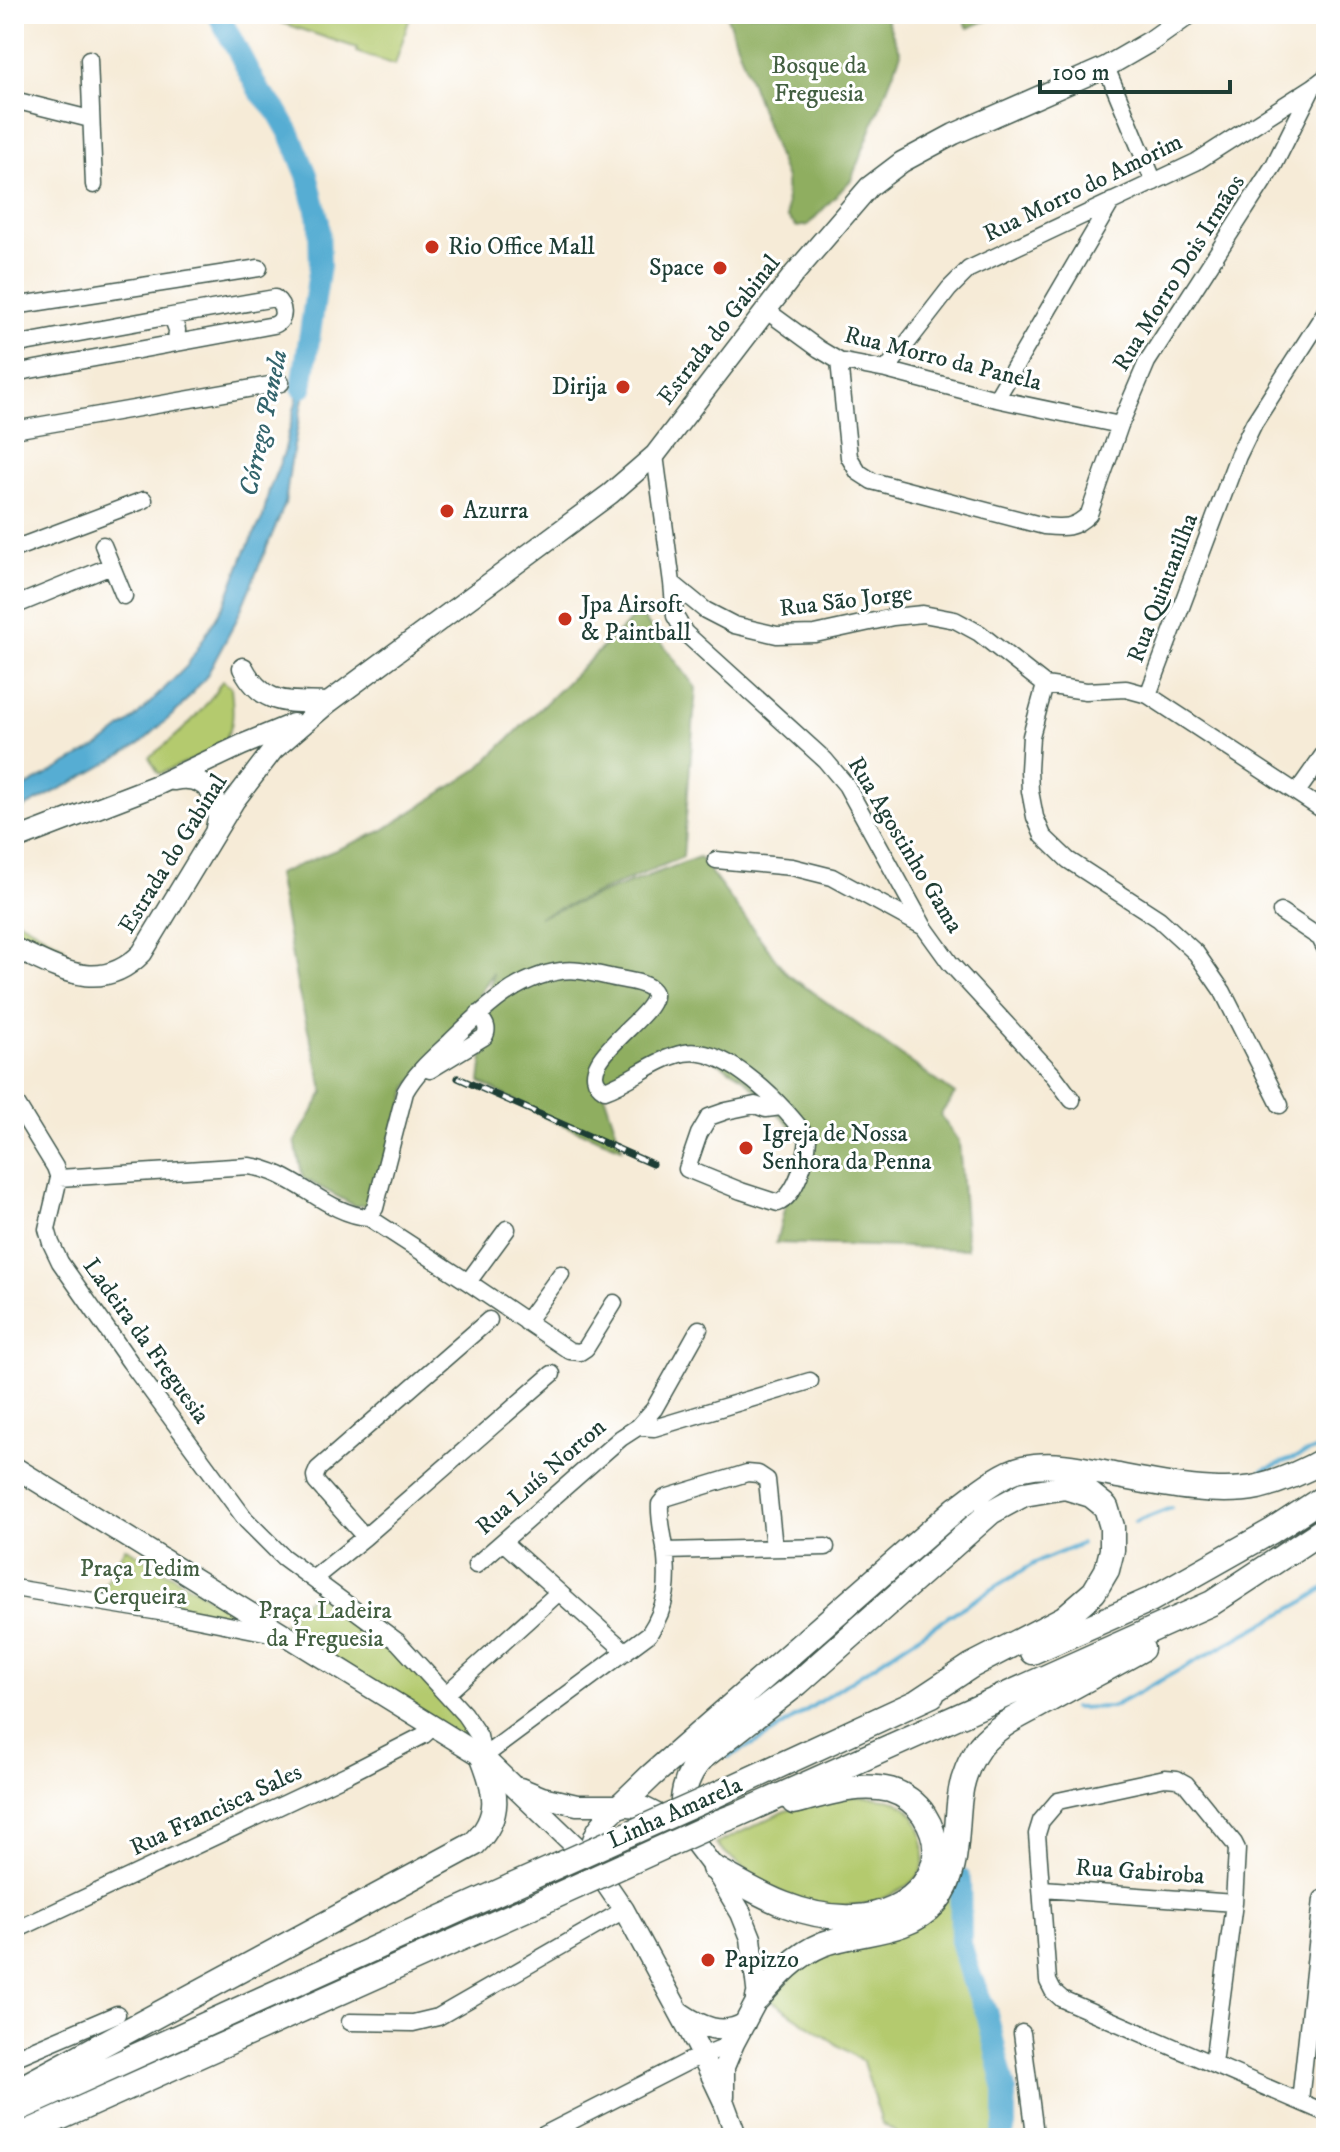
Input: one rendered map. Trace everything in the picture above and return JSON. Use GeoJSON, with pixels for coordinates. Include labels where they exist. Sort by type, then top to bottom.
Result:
{"type":"FeatureCollection","features":[{"type":"Feature","properties":{"kind":"highway"},"geometry":{"type":"LineString","coordinates":[[621,1805],[956,1509],[987,1486],[1022,1468],[1063,1465],[1147,1482],[1211,1490],[1257,1487],[1304,1472],[1326,1459]]}},
{"type":"Feature","properties":{"kind":"highway"},"geometry":{"type":"LineString","coordinates":[[683,1827],[684,1784],[692,1768],[798,1683],[991,1512],[1024,1494],[1065,1487],[1091,1495],[1106,1507],[1112,1527],[1112,1550],[1107,1570],[1094,1592],[1064,1618],[971,1666],[918,1701]]}},
{"type":"Feature","properties":{"kind":"highway","name":"Linha Amarela"},"geometry":{"type":"LineString","coordinates":[[14,2111],[918,1701],[1150,1600],[1272,1531],[1326,1496]]}},
{"type":"Feature","properties":{"kind":"highway","name":"Linha Amarela"},"geometry":{"type":"LineString","coordinates":[[15,2138],[1212,1603],[1326,1528]]}},
{"type":"Feature","properties":{"kind":"highway"},"geometry":{"type":"LineString","coordinates":[[758,1998],[786,1967],[804,1954],[823,1944],[907,1922],[936,1902],[953,1861],[965,1775],[976,1752],[991,1735],[1012,1720],[1156,1642],[1212,1603]]}},
{"type":"Feature","properties":{"kind":"highway"},"geometry":{"type":"LineString","coordinates":[[14,2092],[474,1844],[484,1835],[494,1810],[494,1787],[483,1757]]}},
{"type":"Feature","properties":{"kind":"highway"},"geometry":{"type":"LineString","coordinates":[[714,1868],[783,1905],[807,1913],[857,1918],[906,1901],[925,1884],[933,1870],[936,1840],[929,1823],[913,1803],[891,1790],[848,1789],[728,1818]]}},
{"type":"Feature","properties":{"kind":"main road","name":"Estrada do Gabinal"},"geometry":{"type":"LineString","coordinates":[[14,948],[80,976],[112,973],[134,961],[267,756],[311,716],[584,514],[655,455],[794,274],[869,187],[902,162],[954,134],[1106,67],[1189,14]]}},
{"type":"Feature","properties":{"kind":"main road"},"geometry":{"type":"LineString","coordinates":[[243,668],[251,683],[272,698],[328,703]]}},
{"type":"Feature","properties":{"kind":"main road","name":"Estrada do Gabinal"},"geometry":{"type":"LineString","coordinates":[[14,840],[163,783],[311,716]]}},
{"type":"Feature","properties":{"kind":"main road"},"geometry":{"type":"LineString","coordinates":[[163,783],[181,779],[197,780],[209,789],[217,802],[219,817],[215,832]]}},
{"type":"Feature","properties":{"kind":"main road"},"geometry":{"type":"LineString","coordinates":[[14,1467],[483,1757],[589,1859],[624,1910],[703,2056],[737,2138]]}},
{"type":"Feature","properties":{"kind":"main road"},"geometry":{"type":"LineString","coordinates":[[231,1625],[237,1610],[235,1603]]}},
{"type":"Feature","properties":{"kind":"main road"},"geometry":{"type":"LineString","coordinates":[[510,1784],[560,1803],[645,1808],[683,1827],[714,1868],[741,1913],[751,1938],[758,1998],[724,2067],[723,2100]]}},
{"type":"Feature","properties":{"kind":"main road"},"geometry":{"type":"LineString","coordinates":[[589,1859],[598,1826],[621,1805]]}},
{"type":"Feature","properties":{"kind":"main road"},"geometry":{"type":"LineString","coordinates":[[681,2013],[695,2022],[726,2031],[745,2023]]}},
{"type":"Feature","properties":{"kind":"street"},"geometry":{"type":"LineString","coordinates":[[89,59],[94,185]]}},
{"type":"Feature","properties":{"kind":"street"},"geometry":{"type":"LineString","coordinates":[[1106,67],[1154,182]]}},
{"type":"Feature","properties":{"kind":"street","name":"Rua Morro do Amorim"},"geometry":{"type":"LineString","coordinates":[[886,370],[949,289],[969,269],[1196,162],[1320,82]]}},
{"type":"Feature","properties":{"kind":"street","name":"Rua Morro Dois Irmãos"},"geometry":{"type":"LineString","coordinates":[[839,361],[849,457],[858,472],[872,481],[1044,526],[1063,528],[1080,523],[1089,514],[1120,425],[1147,362],[1274,165],[1320,82]]}},
{"type":"Feature","properties":{"kind":"street"},"geometry":{"type":"LineString","coordinates":[[14,100],[90,119]]}},
{"type":"Feature","properties":{"kind":"street"},"geometry":{"type":"LineString","coordinates":[[996,399],[1112,201]]}},
{"type":"Feature","properties":{"kind":"street"},"geometry":{"type":"LineString","coordinates":[[14,306],[259,268]]}},
{"type":"Feature","properties":{"kind":"street"},"geometry":{"type":"LineString","coordinates":[[14,345],[275,298],[283,311],[278,323],[14,373]]}},
{"type":"Feature","properties":{"kind":"street","name":"Rua Morro da Panela"},"geometry":{"type":"LineString","coordinates":[[767,311],[839,361],[1120,425]]}},
{"type":"Feature","properties":{"kind":"street","name":"Rua Quintanilha"},"geometry":{"type":"LineString","coordinates":[[1326,311],[1254,423],[1238,456],[1148,695],[1326,812]]}},
{"type":"Feature","properties":{"kind":"street"},"geometry":{"type":"LineString","coordinates":[[166,317],[173,319],[177,330],[176,343]]}},
{"type":"Feature","properties":{"kind":"street"},"geometry":{"type":"LineString","coordinates":[[14,430],[281,383]]}},
{"type":"Feature","properties":{"kind":"street"},"geometry":{"type":"LineString","coordinates":[[655,455],[672,583]]}},
{"type":"Feature","properties":{"kind":"street"},"geometry":{"type":"LineString","coordinates":[[14,549],[144,500]]}},
{"type":"Feature","properties":{"kind":"street"},"geometry":{"type":"LineString","coordinates":[[103,545],[124,596]]}},
{"type":"Feature","properties":{"kind":"street"},"geometry":{"type":"LineString","coordinates":[[14,606],[111,566]]}},
{"type":"Feature","properties":{"kind":"street","name":"Rua São Jorge"},"geometry":{"type":"LineString","coordinates":[[672,583],[705,610],[734,625],[777,635],[815,634],[893,617],[923,614],[955,620],[979,633],[1045,685],[1086,691],[1126,689],[1148,695]]}},
{"type":"Feature","properties":{"kind":"street","name":"Rua Agostinho Gama"},"geometry":{"type":"LineString","coordinates":[[672,583],[675,616],[685,633],[825,760],[846,785],[924,927],[950,963],[1054,1076],[1072,1100]]}},
{"type":"Feature","properties":{"kind":"street"},"geometry":{"type":"LineString","coordinates":[[1045,685],[1031,736],[1029,770],[1035,817],[1043,836],[1068,860],[1159,919],[1196,953],[1223,992],[1280,1105]]}},
{"type":"Feature","properties":{"kind":"street"},"geometry":{"type":"LineString","coordinates":[[1297,792],[1326,751]]}},
{"type":"Feature","properties":{"kind":"street"},"geometry":{"type":"LineString","coordinates":[[716,860],[792,867],[832,877],[924,927]]}},
{"type":"Feature","properties":{"kind":"street"},"geometry":{"type":"LineString","coordinates":[[1281,912],[1324,938]]}},
{"type":"Feature","properties":{"kind":"street"},"geometry":{"type":"LineString","coordinates":[[368,1217],[375,1208],[405,1092],[413,1077],[483,1039],[487,1028],[478,1014],[511,989],[562,970],[646,986],[654,994],[652,1005],[634,1021],[596,1067],[595,1077],[603,1089],[616,1086],[665,1059],[692,1052],[717,1058],[756,1082],[781,1107],[809,1143],[795,1184],[783,1202],[772,1203],[687,1169],[699,1134],[709,1117],[755,1105],[766,1109],[781,1107]]}},
{"type":"Feature","properties":{"kind":"street"},"geometry":{"type":"LineString","coordinates":[[14,1100],[59,1178],[249,1166],[280,1173],[346,1211],[368,1217],[570,1351],[580,1352],[586,1348],[614,1303]]}},
{"type":"Feature","properties":{"kind":"street","name":"Ladeira da Freguesia"},"geometry":{"type":"LineString","coordinates":[[59,1178],[47,1229],[60,1262],[139,1374],[246,1520],[283,1557],[398,1642],[464,1714],[479,1736],[483,1757]]}},
{"type":"Feature","properties":{"kind":"street"},"geometry":{"type":"LineString","coordinates":[[468,1282],[507,1229]]}},
{"type":"Feature","properties":{"kind":"street"},"geometry":{"type":"LineString","coordinates":[[526,1322],[561,1274]]}},
{"type":"Feature","properties":{"kind":"street"},"geometry":{"type":"LineString","coordinates":[[365,1537],[316,1482],[318,1469],[489,1320]]}},
{"type":"Feature","properties":{"kind":"street","name":"Rua Luís Norton"},"geometry":{"type":"LineString","coordinates":[[476,1565],[621,1438],[638,1427],[654,1409],[699,1329]]}},
{"type":"Feature","properties":{"kind":"street"},"geometry":{"type":"LineString","coordinates":[[313,1579],[552,1374]]}},
{"type":"Feature","properties":{"kind":"street","name":"Rua Luís Norton"},"geometry":{"type":"LineString","coordinates":[[638,1427],[654,1428],[810,1381]]}},
{"type":"Feature","properties":{"kind":"street"},"geometry":{"type":"LineString","coordinates":[[483,1757],[649,1634],[660,1616],[666,1596],[665,1551],[659,1514],[660,1504],[665,1498],[747,1473],[758,1474],[767,1480],[774,1548]]}},
{"type":"Feature","properties":{"kind":"street"},"geometry":{"type":"LineString","coordinates":[[504,1543],[626,1652]]}},
{"type":"Feature","properties":{"kind":"street"},"geometry":{"type":"LineString","coordinates":[[665,1551],[826,1547]]}},
{"type":"Feature","properties":{"kind":"street"},"geometry":{"type":"LineString","coordinates":[[14,1588],[292,1638]]}},
{"type":"Feature","properties":{"kind":"street"},"geometry":{"type":"LineString","coordinates":[[446,1694],[559,1592]]}},
{"type":"Feature","properties":{"kind":"street","name":"Rua Francisca Sales"},"geometry":{"type":"LineString","coordinates":[[14,1931],[350,1773],[424,1735],[434,1726]]}},
{"type":"Feature","properties":{"kind":"street"},"geometry":{"type":"LineString","coordinates":[[1213,2064],[1234,1903],[1237,1849],[1234,1843],[1186,1784],[1177,1779],[1165,1778],[1058,1801],[1041,1821],[1037,1834],[1048,1981],[1053,1991],[1062,1999],[1326,2113]]}},
{"type":"Feature","properties":{"kind":"street","name":"Rua Gabiroba"},"geometry":{"type":"LineString","coordinates":[[1043,1889],[1234,1903]]}},
{"type":"Feature","properties":{"kind":"street"},"geometry":{"type":"LineString","coordinates":[[350,2022],[413,2023],[438,2017],[624,1910]]}},
{"type":"Feature","properties":{"kind":"street"},"geometry":{"type":"LineString","coordinates":[[1300,2101],[1323,1911]]}},
{"type":"Feature","properties":{"kind":"street"},"geometry":{"type":"LineString","coordinates":[[14,2058],[117,2014]]}},
{"type":"Feature","properties":{"kind":"street"},"geometry":{"type":"LineString","coordinates":[[1309,2026],[1326,2033]]}},
{"type":"Feature","properties":{"kind":"street"},"geometry":{"type":"LineString","coordinates":[[1022,2033],[1037,2138]]}},
{"type":"Feature","properties":{"kind":"street"},"geometry":{"type":"LineString","coordinates":[[538,2138],[689,2061],[734,2043]]}},
{"type":"Feature","properties":{"kind":"green space"},"geometry":{"type":"Polygon","coordinates":[[[285,14],[368,14],[367,19],[369,14],[411,14],[395,65],[356,52],[357,48],[282,23],[285,14]]]}},
{"type":"Feature","properties":{"kind":"green space","name":"Bosque da Freguesia"},"geometry":{"type":"Polygon","coordinates":[[[726,14],[884,14],[901,53],[851,180],[808,225],[797,227],[787,217],[786,179],[726,14]]]}},
{"type":"Feature","properties":{"kind":"green space"},"geometry":{"type":"Polygon","coordinates":[[[961,14],[1003,14],[968,28],[961,14]]]}},
{"type":"Feature","properties":{"kind":"green space"},"geometry":{"type":"Polygon","coordinates":[[[639,612],[696,688],[683,857],[539,917],[699,857],[787,974],[955,1094],[940,1115],[959,1142],[967,1249],[776,1243],[801,1138],[744,1078],[685,1043],[610,1086],[599,1079],[622,1148],[551,1120],[480,1082],[493,973],[467,1015],[408,1087],[376,1204],[355,1206],[303,1178],[295,1142],[324,1092],[298,990],[277,874],[382,831],[478,769],[639,612]]]}},
{"type":"Feature","properties":{"kind":"green space"},"geometry":{"type":"Polygon","coordinates":[[[222,681],[231,687],[233,710],[229,732],[208,752],[159,774],[149,757],[190,723],[222,681]]]}},
{"type":"Feature","properties":{"kind":"green space"},"geometry":{"type":"Polygon","coordinates":[[[14,918],[64,947],[58,961],[14,938],[14,918]]]}},
{"type":"Feature","properties":{"kind":"green space","name":"Praça Tedim Cerqueira"},"geometry":{"type":"Polygon","coordinates":[[[125,1547],[255,1625],[96,1600],[125,1547]]]}},
{"type":"Feature","properties":{"kind":"green space","name":"Praça Ladeira da Freguesia"},"geometry":{"type":"Polygon","coordinates":[[[318,1588],[395,1646],[463,1720],[476,1748],[280,1626],[318,1588]]]}},
{"type":"Feature","properties":{"kind":"green space"},"geometry":{"type":"Polygon","coordinates":[[[849,1796],[898,1802],[914,1816],[922,1835],[924,1858],[919,1874],[905,1887],[875,1901],[841,1906],[791,1896],[761,1881],[716,1844],[785,1811],[849,1796]]]}},
{"type":"Feature","properties":{"kind":"green space"},"geometry":{"type":"Polygon","coordinates":[[[954,1892],[1007,2102],[999,2138],[904,2138],[882,2123],[863,2062],[771,2000],[800,1967],[954,1892]]]}},
{"type":"Feature","properties":{"kind":"water"},"geometry":{"type":"Polygon","coordinates":[[[306,360],[303,398],[285,504],[236,621],[206,677],[179,709],[140,744],[14,813],[14,793],[99,746],[135,718],[187,666],[227,599],[245,552],[263,517],[269,490],[284,453],[306,360]]]}},
{"type":"Feature","properties":{"kind":"waterway","name":"Córrego Panela"},"geometry":{"type":"LineString","coordinates":[[218,14],[259,91],[277,111],[290,134],[307,175],[319,222],[320,265],[302,387]]}},
{"type":"Feature","properties":{"kind":"waterway"},"geometry":{"type":"LineString","coordinates":[[1262,1470],[1326,1446]]}},
{"type":"Feature","properties":{"kind":"waterway"},"geometry":{"type":"LineString","coordinates":[[1135,1522],[1171,1508]]}},
{"type":"Feature","properties":{"kind":"waterway"},"geometry":{"type":"LineString","coordinates":[[728,1757],[766,1737],[1035,1563],[1081,1544]]}},
{"type":"Feature","properties":{"kind":"waterway"},"geometry":{"type":"LineString","coordinates":[[1074,1708],[1112,1707],[1326,1587]]}},
{"type":"Feature","properties":{"kind":"waterway"},"geometry":{"type":"LineString","coordinates":[[960,1879],[961,1944],[987,2014],[1005,2090],[1002,2138]]}},
{"type":"Feature","properties":{"kind":"railway"},"geometry":{"type":"LineString","coordinates":[[458,1078],[652,1164]]}},
{"type":"Feature","properties":{"kind":"place","name":"Rio Office Mall"},"geometry":{"type":"Point","coordinates":[432,247]}},
{"type":"Feature","properties":{"kind":"place","name":"Space"},"geometry":{"type":"Point","coordinates":[720,268]}},
{"type":"Feature","properties":{"kind":"place","name":"Dirija"},"geometry":{"type":"Point","coordinates":[623,387]}},
{"type":"Feature","properties":{"kind":"place","name":"Azurra"},"geometry":{"type":"Point","coordinates":[447,511]}},
{"type":"Feature","properties":{"kind":"place","name":"Jpa Airsoft & Paintball"},"geometry":{"type":"Point","coordinates":[565,619]}},
{"type":"Feature","properties":{"kind":"place","name":"Igreja de Nossa Senhora da Penna"},"geometry":{"type":"Point","coordinates":[746,1148]}},
{"type":"Feature","properties":{"kind":"place","name":"Papizzo"},"geometry":{"type":"Point","coordinates":[708,1960]}}]}
